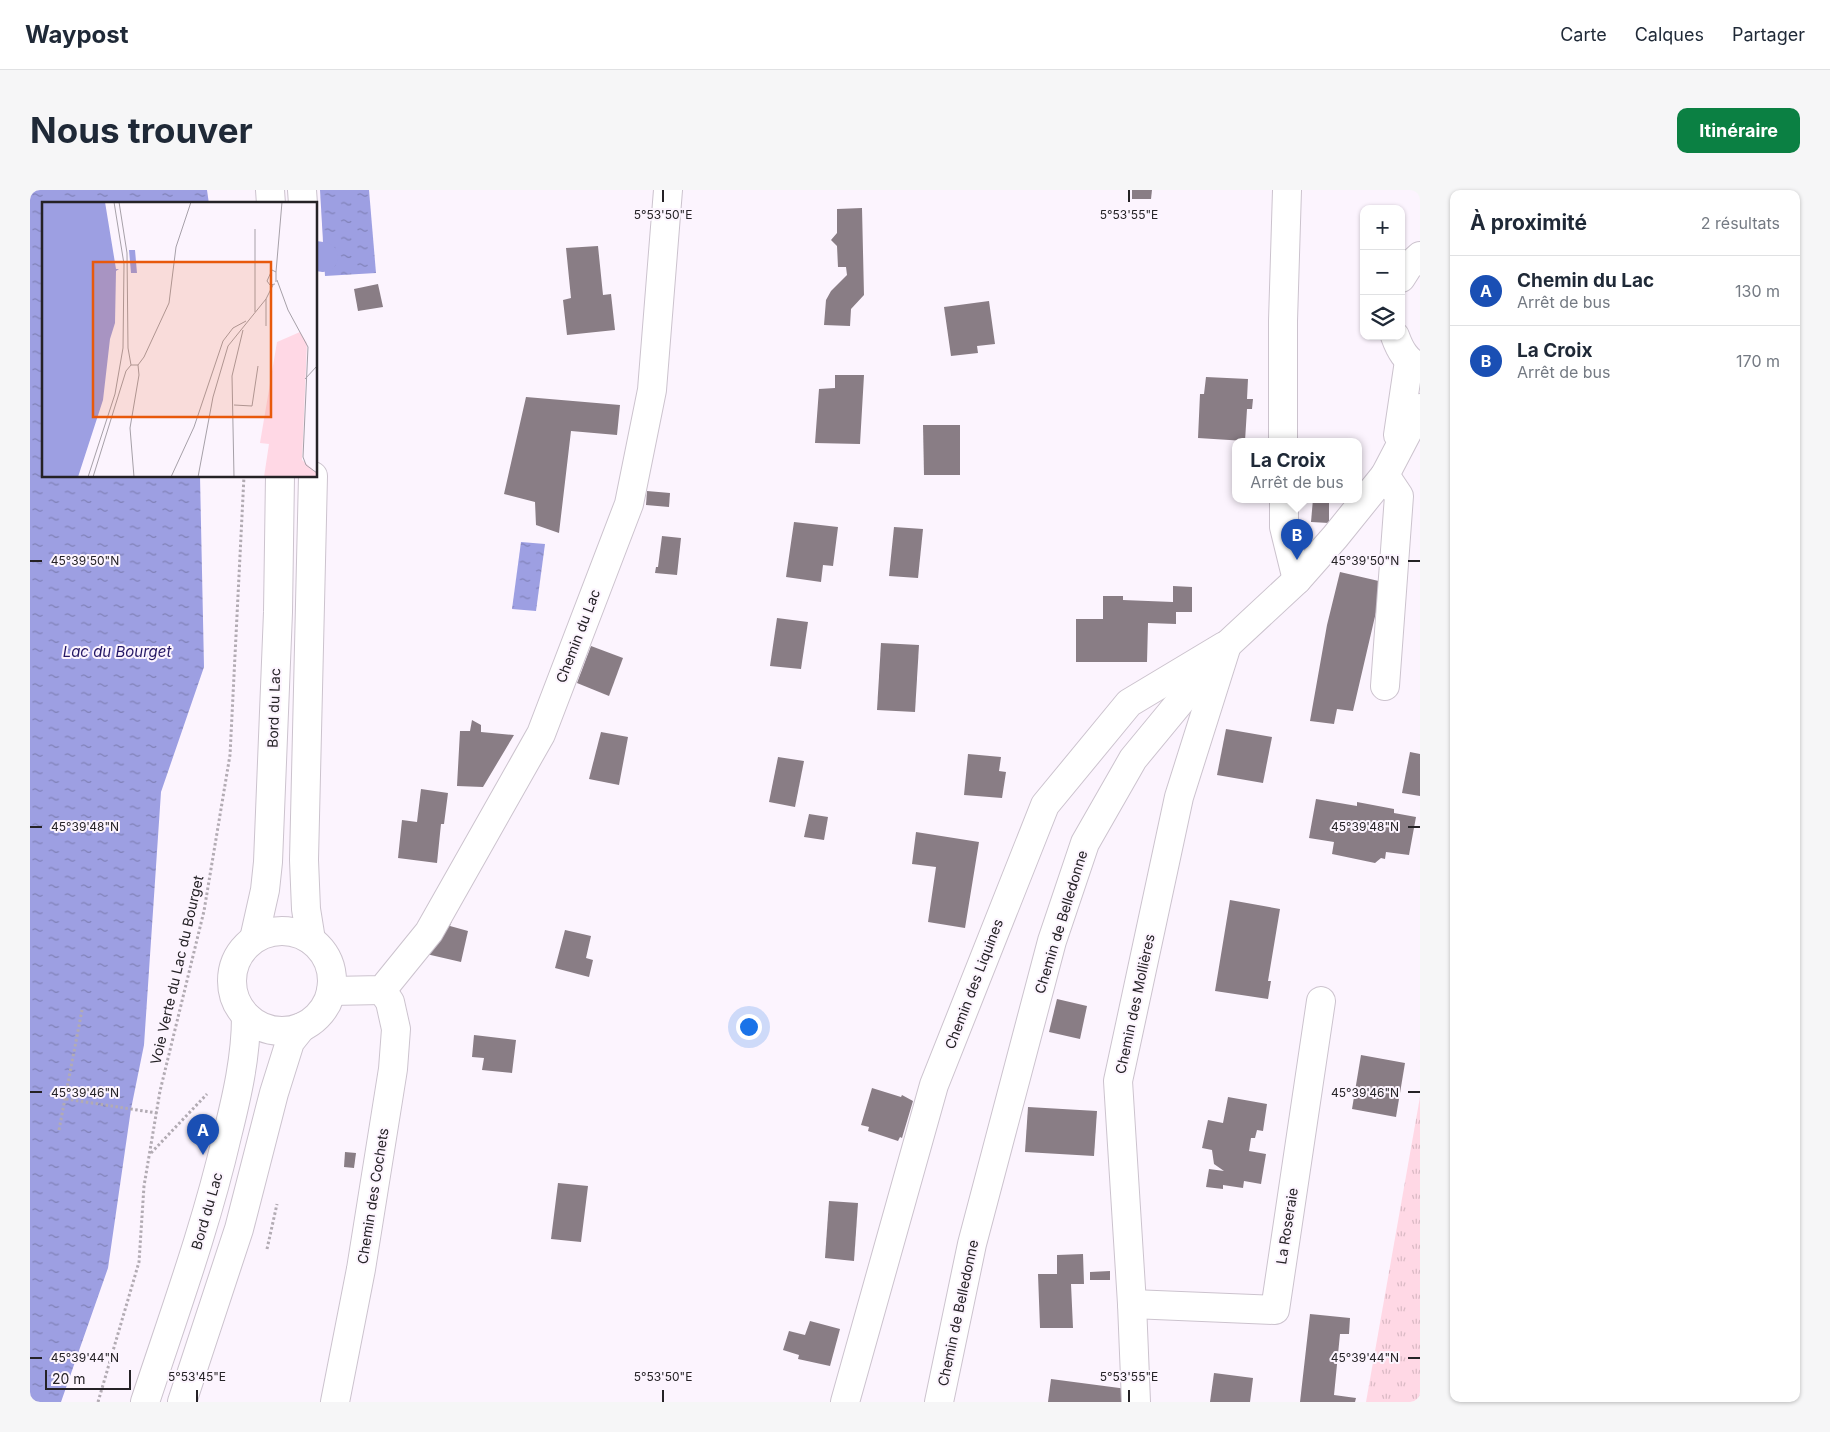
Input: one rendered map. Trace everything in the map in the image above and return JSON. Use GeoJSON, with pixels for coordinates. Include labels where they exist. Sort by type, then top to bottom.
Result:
{"type":"FeatureCollection","features":[{"type":"Feature","properties":{"kind":"street","name":"Chemin du Lac"},"geometry":{"type":"LineString","coordinates":[[382,990],[429,932],[541,734],[629,504],[652,390],[668,190]]}},
{"type":"Feature","properties":{"kind":"street"},"geometry":{"type":"LineString","coordinates":[[1283,438],[1286,190]]}},
{"type":"Feature","properties":{"kind":"street"},"geometry":{"type":"LineString","coordinates":[[1405,272],[1420,256]]}},
{"type":"Feature","properties":{"kind":"street"},"geometry":{"type":"LineString","coordinates":[[1385,686],[1399,496],[1390,463],[1414,364],[1401,351],[1397,340]]}},
{"type":"Feature","properties":{"kind":"street","name":"Chemin de Belledonne"},"geometry":{"type":"LineString","coordinates":[[1362,498],[1390,463],[1420,408]]}},
{"type":"Feature","properties":{"kind":"street","name":"Bord du Lac"},"geometry":{"type":"LineString","coordinates":[[254,939],[265,890],[268,862],[278,612],[280,478]]}},
{"type":"Feature","properties":{"kind":"street"},"geometry":{"type":"LineString","coordinates":[[311,940],[306,910],[304,860],[313,478]]}},
{"type":"Feature","properties":{"kind":"street"},"geometry":{"type":"LineString","coordinates":[[1284,503],[1284,527],[1297,580]]}},
{"type":"Feature","properties":{"kind":"street","name":"Chemin de Belledonne"},"geometry":{"type":"LineString","coordinates":[[939,1402],[977,1226],[1052,940],[1085,844],[1133,759],[1227,645],[1297,580],[1358,503]]}},
{"type":"Feature","properties":{"kind":"street","name":"Chemin des Mollières"},"geometry":{"type":"LineString","coordinates":[[1136,1402],[1118,1081],[1179,797],[1227,645]]}},
{"type":"Feature","properties":{"kind":"street","name":"Chemin des Liquines"},"geometry":{"type":"LineString","coordinates":[[845,1402],[934,1086],[1044,805],[1129,703],[1227,645]]}},
{"type":"Feature","properties":{"kind":"street"},"geometry":{"type":"LineString","coordinates":[[182,1402],[239,1229],[274,1093],[290,1042],[302,1027],[315,1018],[324,1008],[331,991],[332,974],[325,954],[311,940],[295,932],[282,930],[265,933],[254,939],[238,957],[232,973],[232,990],[236,1005],[246,1016],[260,1026],[285,1031],[302,1027]]}},
{"type":"Feature","properties":{"kind":"street"},"geometry":{"type":"LineString","coordinates":[[331,991],[382,990]]}},
{"type":"Feature","properties":{"kind":"street","name":"Chemin des Cochets"},"geometry":{"type":"LineString","coordinates":[[335,1402],[362,1259],[393,1069],[396,1029],[390,1002],[382,990]]}},
{"type":"Feature","properties":{"kind":"street","name":"La Roseraie"},"geometry":{"type":"LineString","coordinates":[[1132,1304],[1275,1310],[1321,1001]]}},
{"type":"Feature","properties":{"kind":"street","name":"Bord du Lac"},"geometry":{"type":"LineString","coordinates":[[145,1402],[206,1218],[239,1086],[246,1048],[246,1016]]}},
{"type":"Feature","properties":{"kind":"path","name":"Voie Verte du Lac du Bourget"},"geometry":{"type":"LineString","coordinates":[[98,1402],[139,1262],[144,1186],[157,1113],[204,911],[230,756],[244,478]]}},
{"type":"Feature","properties":{"kind":"path"},"geometry":{"type":"LineString","coordinates":[[60,1130],[82,1010]]}},
{"type":"Feature","properties":{"kind":"path"},"geometry":{"type":"LineString","coordinates":[[66,1099],[157,1113]]}},
{"type":"Feature","properties":{"kind":"path"},"geometry":{"type":"LineString","coordinates":[[151,1154],[178,1124]]}},
{"type":"Feature","properties":{"kind":"green space"},"geometry":{"type":"Polygon","coordinates":[[[1420,1097],[1420,1402],[1366,1402],[1420,1097]]]}},
{"type":"Feature","properties":{"kind":"water","name":"Lac du Bourget"},"geometry":{"type":"Polygon","coordinates":[[[30,190],[207,190],[209,202],[42,202],[42,478],[200,478],[204,667],[161,792],[144,1045],[131,1109],[108,1268],[61,1402],[30,1402],[30,190]]]}},
{"type":"Feature","properties":{"kind":"water"},"geometry":{"type":"Polygon","coordinates":[[[320,190],[369,190],[376,273],[325,276],[320,190]]]}},
{"type":"Feature","properties":{"kind":"water"},"geometry":{"type":"Polygon","coordinates":[[[521,542],[545,544],[536,611],[512,609],[521,542]]]}},
{"type":"Feature","properties":{"kind":"building"},"geometry":{"type":"Polygon","coordinates":[[[1132,190],[1152,190],[1151,199],[1132,199],[1132,190]]]}},
{"type":"Feature","properties":{"kind":"building"},"geometry":{"type":"Polygon","coordinates":[[[862,208],[864,295],[851,309],[850,326],[824,325],[826,300],[831,291],[847,275],[846,267],[838,267],[837,246],[831,240],[837,233],[837,209],[862,208]]]}},
{"type":"Feature","properties":{"kind":"building"},"geometry":{"type":"Polygon","coordinates":[[[598,246],[603,295],[611,294],[615,330],[567,335],[563,300],[571,298],[566,248],[598,246]]]}},
{"type":"Feature","properties":{"kind":"building"},"geometry":{"type":"Polygon","coordinates":[[[378,284],[383,307],[358,311],[354,289],[378,284]]]}},
{"type":"Feature","properties":{"kind":"building"},"geometry":{"type":"Polygon","coordinates":[[[989,301],[995,344],[977,346],[978,353],[951,356],[944,307],[989,301]]]}},
{"type":"Feature","properties":{"kind":"building"},"geometry":{"type":"Polygon","coordinates":[[[835,375],[864,375],[860,444],[815,443],[819,389],[835,388],[835,375]]]}},
{"type":"Feature","properties":{"kind":"building"},"geometry":{"type":"Polygon","coordinates":[[[1206,377],[1248,379],[1247,399],[1253,399],[1252,409],[1247,409],[1245,438],[1232,438],[1232,440],[1198,438],[1200,394],[1204,394],[1206,377]]]}},
{"type":"Feature","properties":{"kind":"building"},"geometry":{"type":"Polygon","coordinates":[[[526,397],[620,405],[617,435],[571,431],[559,533],[536,525],[535,502],[504,494],[526,397]]]}},
{"type":"Feature","properties":{"kind":"building"},"geometry":{"type":"Polygon","coordinates":[[[923,425],[960,425],[960,475],[924,475],[923,425]]]}},
{"type":"Feature","properties":{"kind":"building"},"geometry":{"type":"Polygon","coordinates":[[[647,491],[670,493],[669,507],[646,505],[647,491]]]}},
{"type":"Feature","properties":{"kind":"building"},"geometry":{"type":"Polygon","coordinates":[[[1313,503],[1329,503],[1329,523],[1311,522],[1313,503]]]}},
{"type":"Feature","properties":{"kind":"building"},"geometry":{"type":"Polygon","coordinates":[[[794,522],[838,527],[833,566],[823,565],[821,582],[786,577],[794,522]]]}},
{"type":"Feature","properties":{"kind":"building"},"geometry":{"type":"Polygon","coordinates":[[[894,527],[923,529],[918,578],[889,576],[894,527]]]}},
{"type":"Feature","properties":{"kind":"building"},"geometry":{"type":"Polygon","coordinates":[[[662,536],[681,538],[677,575],[655,573],[656,567],[658,567],[662,536]]]}},
{"type":"Feature","properties":{"kind":"building"},"geometry":{"type":"Polygon","coordinates":[[[1340,572],[1383,582],[1353,711],[1337,709],[1334,724],[1310,721],[1327,625],[1340,572]]]}},
{"type":"Feature","properties":{"kind":"building"},"geometry":{"type":"Polygon","coordinates":[[[1173,586],[1192,587],[1192,612],[1176,612],[1176,624],[1148,623],[1147,662],[1076,662],[1076,619],[1103,619],[1103,596],[1123,596],[1123,600],[1173,602],[1173,586]]]}},
{"type":"Feature","properties":{"kind":"building"},"geometry":{"type":"Polygon","coordinates":[[[777,618],[808,622],[801,669],[770,666],[777,618]]]}},
{"type":"Feature","properties":{"kind":"building"},"geometry":{"type":"Polygon","coordinates":[[[881,643],[919,645],[915,712],[877,710],[881,643]]]}},
{"type":"Feature","properties":{"kind":"building"},"geometry":{"type":"Polygon","coordinates":[[[591,646],[623,658],[609,696],[577,683],[591,646]]]}},
{"type":"Feature","properties":{"kind":"building"},"geometry":{"type":"Polygon","coordinates":[[[472,720],[481,725],[481,732],[514,735],[483,787],[457,786],[460,731],[470,731],[472,720]]]}},
{"type":"Feature","properties":{"kind":"building"},"geometry":{"type":"Polygon","coordinates":[[[1226,729],[1272,737],[1263,783],[1217,775],[1226,729]]]}},
{"type":"Feature","properties":{"kind":"building"},"geometry":{"type":"Polygon","coordinates":[[[601,732],[628,737],[619,785],[589,779],[601,732]]]}},
{"type":"Feature","properties":{"kind":"building"},"geometry":{"type":"Polygon","coordinates":[[[1410,752],[1420,754],[1420,796],[1402,793],[1410,752]]]}},
{"type":"Feature","properties":{"kind":"building"},"geometry":{"type":"Polygon","coordinates":[[[968,754],[1001,757],[999,771],[1006,772],[1002,798],[964,795],[968,754]]]}},
{"type":"Feature","properties":{"kind":"building"},"geometry":{"type":"Polygon","coordinates":[[[778,757],[804,761],[795,807],[769,802],[778,757]]]}},
{"type":"Feature","properties":{"kind":"building"},"geometry":{"type":"Polygon","coordinates":[[[421,789],[448,793],[444,824],[441,824],[437,863],[398,858],[402,820],[417,822],[421,789]]]}},
{"type":"Feature","properties":{"kind":"building"},"geometry":{"type":"Polygon","coordinates":[[[1316,799],[1357,806],[1357,802],[1394,809],[1394,813],[1416,817],[1409,855],[1386,852],[1385,859],[1381,858],[1375,863],[1332,854],[1334,842],[1309,838],[1316,799]]]}},
{"type":"Feature","properties":{"kind":"building"},"geometry":{"type":"Polygon","coordinates":[[[809,814],[828,817],[824,840],[804,837],[809,814]]]}},
{"type":"Feature","properties":{"kind":"building"},"geometry":{"type":"Polygon","coordinates":[[[916,832],[979,842],[965,928],[928,922],[936,867],[912,864],[916,832]]]}},
{"type":"Feature","properties":{"kind":"building"},"geometry":{"type":"Polygon","coordinates":[[[1230,900],[1280,909],[1268,981],[1271,981],[1268,999],[1215,991],[1230,900]]]}},
{"type":"Feature","properties":{"kind":"building"},"geometry":{"type":"Polygon","coordinates":[[[443,919],[452,921],[450,926],[468,931],[461,962],[422,953],[443,919]]]}},
{"type":"Feature","properties":{"kind":"building"},"geometry":{"type":"Polygon","coordinates":[[[565,930],[591,936],[586,958],[593,960],[589,977],[555,968],[565,930]]]}},
{"type":"Feature","properties":{"kind":"building"},"geometry":{"type":"Polygon","coordinates":[[[1057,999],[1087,1006],[1080,1039],[1049,1032],[1057,999]]]}},
{"type":"Feature","properties":{"kind":"building"},"geometry":{"type":"Polygon","coordinates":[[[474,1035],[516,1040],[512,1073],[482,1070],[484,1058],[472,1057],[474,1035]]]}},
{"type":"Feature","properties":{"kind":"building"},"geometry":{"type":"Polygon","coordinates":[[[1361,1055],[1405,1063],[1396,1117],[1352,1109],[1361,1055]]]}},
{"type":"Feature","properties":{"kind":"building"},"geometry":{"type":"Polygon","coordinates":[[[872,1088],[901,1097],[902,1095],[913,1101],[902,1138],[900,1137],[898,1141],[868,1131],[869,1127],[861,1125],[872,1088]]]}},
{"type":"Feature","properties":{"kind":"building"},"geometry":{"type":"Polygon","coordinates":[[[1228,1097],[1267,1104],[1263,1131],[1257,1130],[1255,1138],[1251,1138],[1249,1151],[1266,1154],[1261,1184],[1244,1181],[1243,1188],[1223,1185],[1223,1189],[1206,1187],[1209,1169],[1224,1171],[1214,1164],[1212,1150],[1202,1148],[1208,1120],[1223,1123],[1228,1097]]]}},
{"type":"Feature","properties":{"kind":"building"},"geometry":{"type":"Polygon","coordinates":[[[1028,1107],[1097,1111],[1094,1156],[1025,1152],[1028,1107]]]}},
{"type":"Feature","properties":{"kind":"building"},"geometry":{"type":"Polygon","coordinates":[[[345,1152],[356,1153],[354,1168],[344,1167],[345,1152]]]}},
{"type":"Feature","properties":{"kind":"building"},"geometry":{"type":"Polygon","coordinates":[[[558,1183],[588,1186],[581,1242],[551,1239],[558,1183]]]}},
{"type":"Feature","properties":{"kind":"building"},"geometry":{"type":"Polygon","coordinates":[[[829,1201],[858,1203],[854,1261],[825,1258],[829,1201]]]}},
{"type":"Feature","properties":{"kind":"building"},"geometry":{"type":"Polygon","coordinates":[[[1083,1254],[1084,1284],[1071,1284],[1073,1328],[1040,1328],[1038,1274],[1057,1274],[1057,1255],[1083,1254]]]}},
{"type":"Feature","properties":{"kind":"building"},"geometry":{"type":"Polygon","coordinates":[[[1110,1271],[1110,1280],[1090,1280],[1090,1272],[1110,1271]]]}},
{"type":"Feature","properties":{"kind":"building"},"geometry":{"type":"Polygon","coordinates":[[[1310,1314],[1350,1318],[1349,1334],[1340,1334],[1334,1395],[1356,1398],[1355,1402],[1300,1402],[1310,1314]]]}},
{"type":"Feature","properties":{"kind":"building"},"geometry":{"type":"Polygon","coordinates":[[[810,1321],[840,1329],[830,1366],[798,1359],[799,1355],[783,1350],[789,1331],[805,1335],[810,1321]]]}},
{"type":"Feature","properties":{"kind":"building"},"geometry":{"type":"Polygon","coordinates":[[[1214,1373],[1253,1378],[1250,1402],[1210,1402],[1214,1373]]]}},
{"type":"Feature","properties":{"kind":"building"},"geometry":{"type":"Polygon","coordinates":[[[1051,1379],[1127,1389],[1127,1402],[1048,1402],[1051,1379]]]}},
{"type":"Feature","properties":{"kind":"waterway"},"geometry":{"type":"LineString","coordinates":[[318,256],[323,257]]}},
{"type":"Feature","properties":{"kind":"place","name":"La Croix"},"geometry":{"type":"Point","coordinates":[1297,560]}},
{"type":"Feature","properties":{"kind":"place","name":"Chemin du Lac"},"geometry":{"type":"Point","coordinates":[203,1155]}}]}
